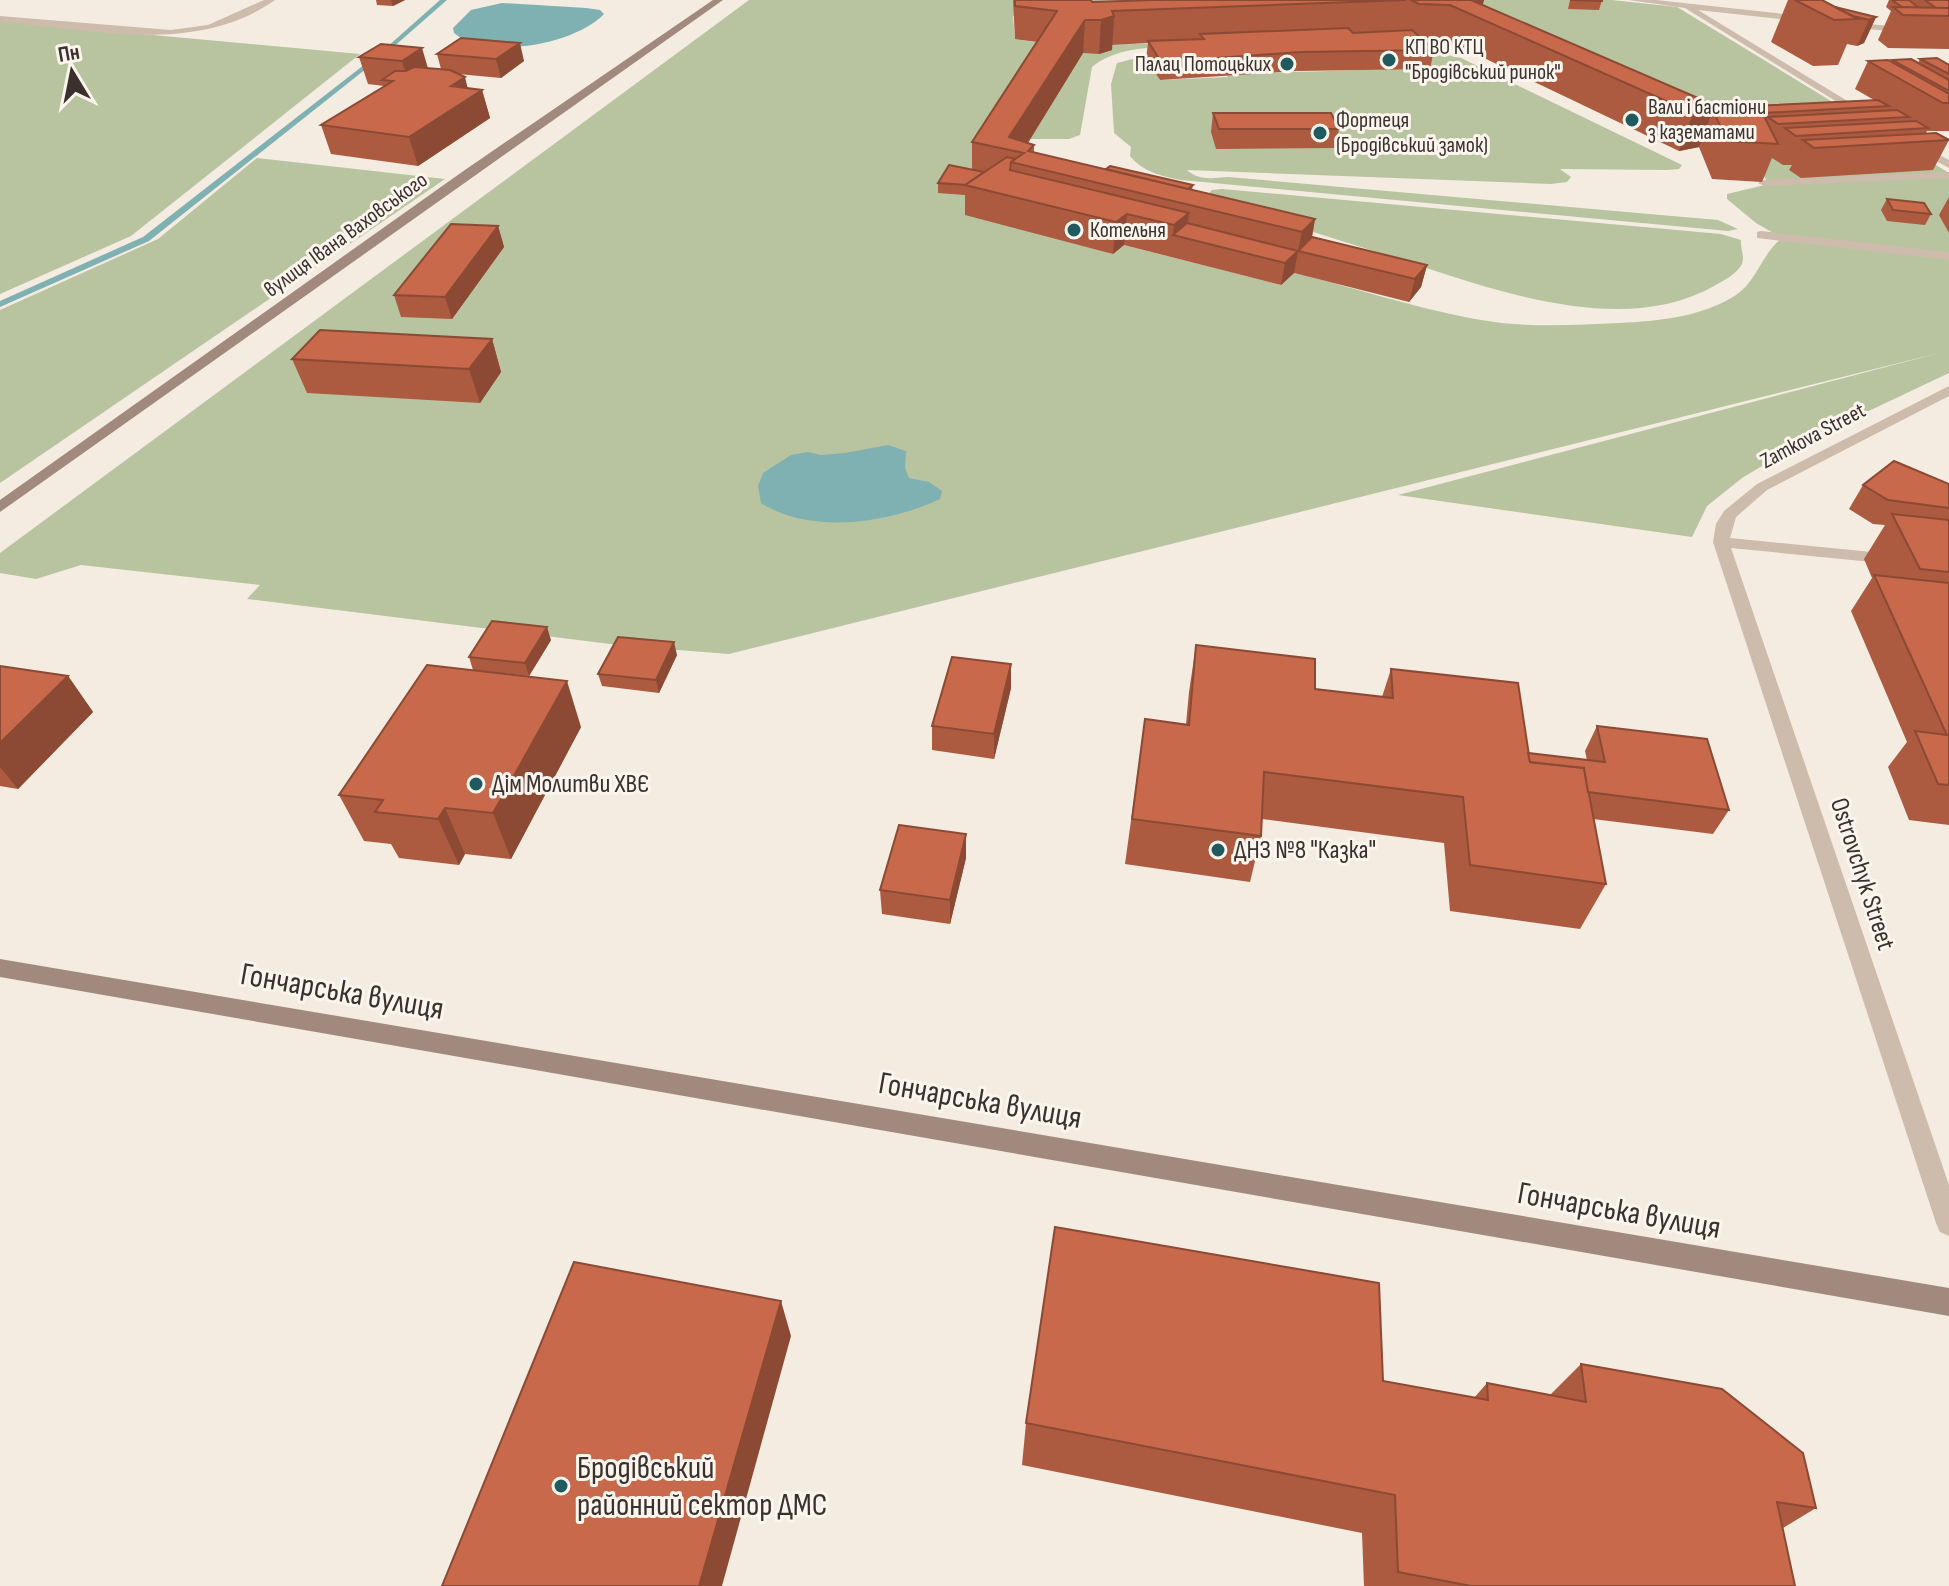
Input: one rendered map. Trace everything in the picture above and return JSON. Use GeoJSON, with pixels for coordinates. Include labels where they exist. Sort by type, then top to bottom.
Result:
{"type":"FeatureCollection","features":[{"type":"Feature","properties":{"kind":"main road","name":"вулиця Івана Ваховського"},"geometry":{"type":"LineString","coordinates":[[0,507],[466,174],[719,0]]}},
{"type":"Feature","properties":{"kind":"main road","name":"Гончарська вулиця"},"geometry":{"type":"LineString","coordinates":[[0,968],[1949,1302]]}},
{"type":"Feature","properties":{"kind":"street"},"geometry":{"type":"LineString","coordinates":[[0,19],[171,33],[210,27],[271,0]]}},
{"type":"Feature","properties":{"kind":"street"},"geometry":{"type":"LineString","coordinates":[[1633,0],[1826,21]]}},
{"type":"Feature","properties":{"kind":"street"},"geometry":{"type":"LineString","coordinates":[[1685,5],[1872,119]]}},
{"type":"Feature","properties":{"kind":"street"},"geometry":{"type":"LineString","coordinates":[[1841,23],[1949,34]]}},
{"type":"Feature","properties":{"kind":"street"},"geometry":{"type":"LineString","coordinates":[[1910,142],[1949,165]]}},
{"type":"Feature","properties":{"kind":"street"},"geometry":{"type":"LineString","coordinates":[[1764,183],[1949,175]]}},
{"type":"Feature","properties":{"kind":"street"},"geometry":{"type":"LineString","coordinates":[[1761,235],[1949,256]]}},
{"type":"Feature","properties":{"kind":"street","name":"Zamkova Street"},"geometry":{"type":"LineString","coordinates":[[1721,542],[1724,524],[1730,514],[1762,487],[1949,390]]}},
{"type":"Feature","properties":{"kind":"street"},"geometry":{"type":"LineString","coordinates":[[1721,542],[1903,560]]}},
{"type":"Feature","properties":{"kind":"street","name":"Ostrovchyk Street"},"geometry":{"type":"LineString","coordinates":[[1721,542],[1949,1223]]}},
{"type":"Feature","properties":{"kind":"green space"},"geometry":{"type":"Polygon","coordinates":[[[749,0],[1612,0],[1677,7],[1949,173],[1949,373],[1797,445],[1742,478],[1707,506],[1692,537],[1398,495],[1939,353],[729,654],[626,646],[247,599],[260,585],[81,565],[36,579],[0,573],[0,553],[749,0]],[[1013,16],[1015,39],[1055,45],[972,180],[968,194],[1113,254],[1124,245],[1281,285],[1294,273],[1424,308],[1502,323],[1575,325],[1665,319],[1695,313],[1723,302],[1750,282],[1769,251],[1782,238],[1756,223],[1727,199],[1727,194],[1769,184],[1745,147],[1452,28],[1013,16]]]}},
{"type":"Feature","properties":{"kind":"green space"},"geometry":{"type":"Polygon","coordinates":[[[0,21],[360,54],[131,236],[0,294],[0,21]]]}},
{"type":"Feature","properties":{"kind":"green space"},"geometry":{"type":"Polygon","coordinates":[[[1404,33],[1412,37],[1442,38],[1474,54],[1411,44],[1163,46],[1135,49],[1108,57],[1092,67],[1080,135],[1069,139],[1029,139],[1083,53],[1110,45],[1404,33]]]}},
{"type":"Feature","properties":{"kind":"green space"},"geometry":{"type":"Polygon","coordinates":[[[1413,48],[1461,58],[1682,165],[1679,169],[1667,170],[1560,169],[1571,177],[1567,182],[1551,184],[1187,170],[1196,176],[1718,220],[1738,229],[1728,231],[1181,180],[1160,175],[1135,161],[1130,156],[1131,147],[1114,133],[1111,84],[1117,63],[1153,54],[1413,48]],[[1147,60],[1160,80],[1228,77],[1226,74],[1429,68],[1147,60]]]}},
{"type":"Feature","properties":{"kind":"green space"},"geometry":{"type":"Polygon","coordinates":[[[257,158],[445,179],[0,483],[0,310],[158,239],[257,158]]]}},
{"type":"Feature","properties":{"kind":"green space"},"geometry":{"type":"Polygon","coordinates":[[[1212,190],[1721,234],[1741,240],[1743,261],[1737,271],[1714,286],[1675,302],[1633,309],[1589,308],[1544,301],[1455,277],[1207,195],[1212,190]]]}},
{"type":"Feature","properties":{"kind":"water"},"geometry":{"type":"Polygon","coordinates":[[[502,3],[586,8],[600,10],[604,14],[573,34],[531,45],[487,46],[454,33],[453,28],[471,10],[502,3]]]}},
{"type":"Feature","properties":{"kind":"water"},"geometry":{"type":"Polygon","coordinates":[[[888,445],[906,451],[905,468],[909,478],[929,482],[942,491],[940,499],[897,514],[850,522],[802,519],[761,503],[758,486],[763,473],[791,455],[845,453],[888,445]]]}},
{"type":"Feature","properties":{"kind":"building"},"geometry":{"type":"Polygon","coordinates":[[[1015,0],[1406,0],[1112,11],[1114,16],[1085,20],[1009,137],[1034,145],[1028,151],[1315,219],[1302,232],[1011,162],[1024,153],[972,142],[1057,11],[1015,6],[1015,0]]]}},
{"type":"Feature","properties":{"kind":"building"},"geometry":{"type":"Polygon","coordinates":[[[1411,0],[1471,0],[1721,108],[1761,110],[1778,144],[1727,141],[1713,110],[1693,113],[1450,5],[1419,4],[1411,0]]]}},
{"type":"Feature","properties":{"kind":"building"},"geometry":{"type":"Polygon","coordinates":[[[1795,0],[1822,0],[1858,19],[1834,20],[1795,0]]]}},
{"type":"Feature","properties":{"kind":"building"},"geometry":{"type":"Polygon","coordinates":[[[1892,0],[1909,0],[1919,8],[1902,7],[1892,0]]]}},
{"type":"Feature","properties":{"kind":"building"},"geometry":{"type":"Polygon","coordinates":[[[1925,0],[1949,0],[1949,8],[1936,8],[1925,0]]]}},
{"type":"Feature","properties":{"kind":"building"},"geometry":{"type":"Polygon","coordinates":[[[1835,7],[1876,17],[1869,20],[1835,7]]]}},
{"type":"Feature","properties":{"kind":"building"},"geometry":{"type":"Polygon","coordinates":[[[1893,7],[1949,8],[1949,16],[1903,15],[1893,7]]]}},
{"type":"Feature","properties":{"kind":"building"},"geometry":{"type":"Polygon","coordinates":[[[1348,28],[1353,33],[1412,30],[1434,50],[1301,52],[1161,62],[1148,41],[1204,39],[1200,34],[1348,28]]]}},
{"type":"Feature","properties":{"kind":"building"},"geometry":{"type":"Polygon","coordinates":[[[461,38],[520,43],[496,59],[437,54],[461,38]]]}},
{"type":"Feature","properties":{"kind":"building"},"geometry":{"type":"Polygon","coordinates":[[[381,44],[422,48],[402,61],[359,57],[381,44]]]}},
{"type":"Feature","properties":{"kind":"building"},"geometry":{"type":"Polygon","coordinates":[[[1937,58],[1949,65],[1949,74],[1920,59],[1937,58]]]}},
{"type":"Feature","properties":{"kind":"building"},"geometry":{"type":"Polygon","coordinates":[[[1911,59],[1949,80],[1949,91],[1892,60],[1911,59]]]}},
{"type":"Feature","properties":{"kind":"building"},"geometry":{"type":"Polygon","coordinates":[[[1888,60],[1949,94],[1949,103],[1943,103],[1868,61],[1888,60]]]}},
{"type":"Feature","properties":{"kind":"building"},"geometry":{"type":"Polygon","coordinates":[[[414,67],[450,70],[465,77],[451,86],[482,90],[409,137],[321,125],[393,81],[382,80],[395,71],[414,67]]]}},
{"type":"Feature","properties":{"kind":"building"},"geometry":{"type":"Polygon","coordinates":[[[1878,100],[1889,106],[1763,113],[1751,106],[1878,100]]]}},
{"type":"Feature","properties":{"kind":"building"},"geometry":{"type":"Polygon","coordinates":[[[1897,110],[1909,117],[1778,124],[1768,117],[1897,110]]]}},
{"type":"Feature","properties":{"kind":"building"},"geometry":{"type":"Polygon","coordinates":[[[1213,113],[1331,113],[1339,129],[1219,129],[1213,113]]]}},
{"type":"Feature","properties":{"kind":"building"},"geometry":{"type":"Polygon","coordinates":[[[1916,121],[1928,128],[1796,136],[1785,128],[1916,121]]]}},
{"type":"Feature","properties":{"kind":"building"},"geometry":{"type":"Polygon","coordinates":[[[1936,133],[1949,140],[1814,148],[1803,140],[1936,133]]]}},
{"type":"Feature","properties":{"kind":"building"},"geometry":{"type":"Polygon","coordinates":[[[1007,157],[1015,159],[1011,162],[1010,170],[1189,213],[1174,225],[1127,214],[1116,222],[965,185],[1007,157]]]}},
{"type":"Feature","properties":{"kind":"building"},"geometry":{"type":"Polygon","coordinates":[[[949,165],[984,172],[965,185],[938,183],[949,165]]]}},
{"type":"Feature","properties":{"kind":"building"},"geometry":{"type":"Polygon","coordinates":[[[1110,166],[1193,185],[1188,189],[1106,169],[1110,166]]]}},
{"type":"Feature","properties":{"kind":"building"},"geometry":{"type":"Polygon","coordinates":[[[1887,199],[1924,203],[1931,214],[1893,210],[1887,199]]]}},
{"type":"Feature","properties":{"kind":"building"},"geometry":{"type":"Polygon","coordinates":[[[1187,223],[1298,251],[1285,263],[1173,235],[1187,223]]]}},
{"type":"Feature","properties":{"kind":"building"},"geometry":{"type":"Polygon","coordinates":[[[451,224],[498,226],[445,297],[394,295],[451,224]]]}},
{"type":"Feature","properties":{"kind":"building"},"geometry":{"type":"Polygon","coordinates":[[[1312,237],[1427,265],[1415,279],[1298,251],[1312,237]]]}},
{"type":"Feature","properties":{"kind":"building"},"geometry":{"type":"Polygon","coordinates":[[[320,330],[492,339],[469,369],[292,359],[320,330]]]}},
{"type":"Feature","properties":{"kind":"building"},"geometry":{"type":"Polygon","coordinates":[[[1894,461],[1949,484],[1949,508],[1888,500],[1863,485],[1894,461]]]}},
{"type":"Feature","properties":{"kind":"building"},"geometry":{"type":"Polygon","coordinates":[[[1892,514],[1949,520],[1949,572],[1920,569],[1892,514]]]}},
{"type":"Feature","properties":{"kind":"building"},"geometry":{"type":"Polygon","coordinates":[[[1874,575],[1949,583],[1949,785],[1938,784],[1915,731],[1947,735],[1874,575]]]}},
{"type":"Feature","properties":{"kind":"building"},"geometry":{"type":"Polygon","coordinates":[[[492,621],[547,627],[525,663],[469,657],[492,621]]]}},
{"type":"Feature","properties":{"kind":"building"},"geometry":{"type":"Polygon","coordinates":[[[618,637],[674,642],[656,680],[598,674],[618,637]]]}},
{"type":"Feature","properties":{"kind":"building"},"geometry":{"type":"Polygon","coordinates":[[[1196,645],[1315,659],[1315,689],[1393,698],[1391,669],[1518,683],[1530,762],[1584,768],[1606,884],[1470,865],[1463,797],[1264,772],[1261,836],[1132,819],[1145,719],[1189,725],[1196,645]]]}},
{"type":"Feature","properties":{"kind":"building"},"geometry":{"type":"Polygon","coordinates":[[[952,657],[1011,664],[994,734],[932,726],[952,657]]]}},
{"type":"Feature","properties":{"kind":"building"},"geometry":{"type":"Polygon","coordinates":[[[427,665],[567,681],[493,813],[445,808],[438,819],[375,812],[383,800],[339,795],[427,665]]]}},
{"type":"Feature","properties":{"kind":"building"},"geometry":{"type":"Polygon","coordinates":[[[0,666],[68,676],[0,743],[0,666]]]}},
{"type":"Feature","properties":{"kind":"building"},"geometry":{"type":"Polygon","coordinates":[[[1597,726],[1707,739],[1729,810],[1588,792],[1584,768],[1530,762],[1528,753],[1605,762],[1597,726]]]}},
{"type":"Feature","properties":{"kind":"building"},"geometry":{"type":"Polygon","coordinates":[[[899,825],[966,834],[950,900],[880,890],[899,825]]]}},
{"type":"Feature","properties":{"kind":"building"},"geometry":{"type":"Polygon","coordinates":[[[1055,1227],[1379,1283],[1383,1381],[1488,1400],[1487,1383],[1586,1402],[1581,1364],[1722,1389],[1803,1453],[1816,1508],[1777,1502],[1795,1586],[1471,1586],[1398,1572],[1395,1495],[1026,1423],[1055,1227]]]}},
{"type":"Feature","properties":{"kind":"building"},"geometry":{"type":"Polygon","coordinates":[[[574,1262],[781,1301],[699,1586],[442,1586],[574,1262]]]}},
{"type":"Feature","properties":{"kind":"waterway"},"geometry":{"type":"LineString","coordinates":[[0,304],[146,239],[389,48],[444,0]]}},
{"type":"Feature","properties":{"kind":"place","name":"КП ВО КТЦ \"Бродівський ринок\""},"geometry":{"type":"Point","coordinates":[1389,60]}},
{"type":"Feature","properties":{"kind":"place","name":"Палац Потоцьких"},"geometry":{"type":"Point","coordinates":[1287,64]}},
{"type":"Feature","properties":{"kind":"place","name":"Вали і бастіони з казематами"},"geometry":{"type":"Point","coordinates":[1632,120]}},
{"type":"Feature","properties":{"kind":"place","name":"Фортеця (Бродівський замок)"},"geometry":{"type":"Point","coordinates":[1320,133]}},
{"type":"Feature","properties":{"kind":"place","name":"Котельня"},"geometry":{"type":"Point","coordinates":[1074,230]}},
{"type":"Feature","properties":{"kind":"place","name":"Дім Молитви ХВЄ"},"geometry":{"type":"Point","coordinates":[476,784]}},
{"type":"Feature","properties":{"kind":"place","name":"ДНЗ №8 \"Казка\""},"geometry":{"type":"Point","coordinates":[1218,850]}},
{"type":"Feature","properties":{"kind":"place","name":"Бродівський районний сектор ДМС"},"geometry":{"type":"Point","coordinates":[561,1486]}}]}
